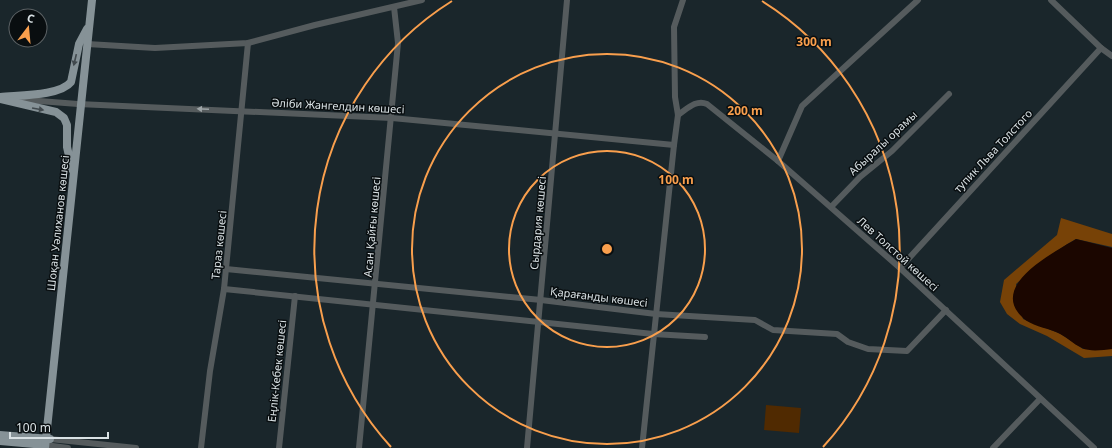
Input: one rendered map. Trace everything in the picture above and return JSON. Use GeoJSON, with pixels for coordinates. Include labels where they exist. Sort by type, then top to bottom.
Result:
{"type":"FeatureCollection","features":[{"type":"Feature","properties":{"kind":"main road","name":"Шоқан Уәлиханов көшесі"},"geometry":{"type":"LineString","coordinates":[[47,443],[92,0]]}},
{"type":"Feature","properties":{"kind":"main road"},"geometry":{"type":"LineString","coordinates":[[0,98],[52,92],[67,87],[72,82],[79,44],[90,24]]}},
{"type":"Feature","properties":{"kind":"main road"},"geometry":{"type":"LineString","coordinates":[[0,98],[56,112],[64,118],[67,125],[67,147],[74,178]]}},
{"type":"Feature","properties":{"kind":"main road"},"geometry":{"type":"LineString","coordinates":[[0,435],[47,443]]}},
{"type":"Feature","properties":{"kind":"main road"},"geometry":{"type":"LineString","coordinates":[[0,441],[47,443]]}},
{"type":"Feature","properties":{"kind":"street"},"geometry":{"type":"LineString","coordinates":[[88,44],[155,48],[248,43],[314,25],[422,0]]}},
{"type":"Feature","properties":{"kind":"street","name":"Сырдария көшесі"},"geometry":{"type":"LineString","coordinates":[[527,448],[567,0]]}},
{"type":"Feature","properties":{"kind":"street"},"geometry":{"type":"LineString","coordinates":[[642,448],[653,334],[678,115],[675,97],[674,27],[682,0]]}},
{"type":"Feature","properties":{"kind":"street"},"geometry":{"type":"LineString","coordinates":[[778,161],[802,106],[918,0]]}},
{"type":"Feature","properties":{"kind":"street"},"geometry":{"type":"LineString","coordinates":[[1051,0],[1101,48],[1112,56]]}},
{"type":"Feature","properties":{"kind":"street","name":"Асан Қайғы көшесі"},"geometry":{"type":"LineString","coordinates":[[359,448],[376,285],[398,44],[394,7]]}},
{"type":"Feature","properties":{"kind":"street","name":"Тараз көшесі"},"geometry":{"type":"LineString","coordinates":[[201,448],[210,371],[224,288],[248,43]]}},
{"type":"Feature","properties":{"kind":"street","name":"тупик Льва Толстого"},"geometry":{"type":"LineString","coordinates":[[900,268],[1101,48]]}},
{"type":"Feature","properties":{"kind":"street","name":"Абыралы орамы"},"geometry":{"type":"LineString","coordinates":[[831,207],[860,177],[892,151],[949,94]]}},
{"type":"Feature","properties":{"kind":"street","name":"Әліби Жангелдин көшесі"},"geometry":{"type":"LineString","coordinates":[[0,98],[81,104],[242,110],[392,118],[674,145]]}},
{"type":"Feature","properties":{"kind":"street","name":"Лев Толстой көшесі"},"geometry":{"type":"LineString","coordinates":[[678,115],[696,103],[701,102],[707,104],[778,161],[900,268],[1094,448]]}},
{"type":"Feature","properties":{"kind":"street","name":"Қарағанды көшесі"},"geometry":{"type":"LineString","coordinates":[[226,269],[376,285],[541,300],[656,314],[755,320],[773,330],[837,334],[848,342],[868,349],[907,351],[946,310]]}},
{"type":"Feature","properties":{"kind":"street"},"geometry":{"type":"LineString","coordinates":[[224,288],[653,334],[705,337]]}},
{"type":"Feature","properties":{"kind":"street","name":"Еңлік-Кебек көшесі"},"geometry":{"type":"LineString","coordinates":[[279,448],[295,296]]}},
{"type":"Feature","properties":{"kind":"street"},"geometry":{"type":"LineString","coordinates":[[993,448],[1040,399]]}},
{"type":"Feature","properties":{"kind":"street"},"geometry":{"type":"LineString","coordinates":[[47,443],[68,448]]}},
{"type":"Feature","properties":{"kind":"street"},"geometry":{"type":"LineString","coordinates":[[47,443],[136,448]]}},
{"type":"Feature","properties":{"kind":"shaded area"},"geometry":{"type":"Polygon","coordinates":[[[1061,218],[1112,234],[1112,247],[1076,239],[1037,266],[1016,284],[1023,319],[1061,334],[1083,349],[1112,349],[1112,356],[1084,358],[1047,336],[1020,324],[1007,314],[1000,302],[1004,280],[1057,235],[1061,218]]]}},
{"type":"Feature","properties":{"kind":"shaded area"},"geometry":{"type":"Polygon","coordinates":[[[1076,239],[1112,248],[1112,349],[1093,350],[1082,348],[1060,334],[1026,320],[1014,306],[1013,294],[1018,283],[1028,272],[1053,253],[1076,239]]]}},
{"type":"Feature","properties":{"kind":"shaded area"},"geometry":{"type":"Polygon","coordinates":[[[766,405],[801,408],[799,433],[764,430],[766,405]]]}}]}
